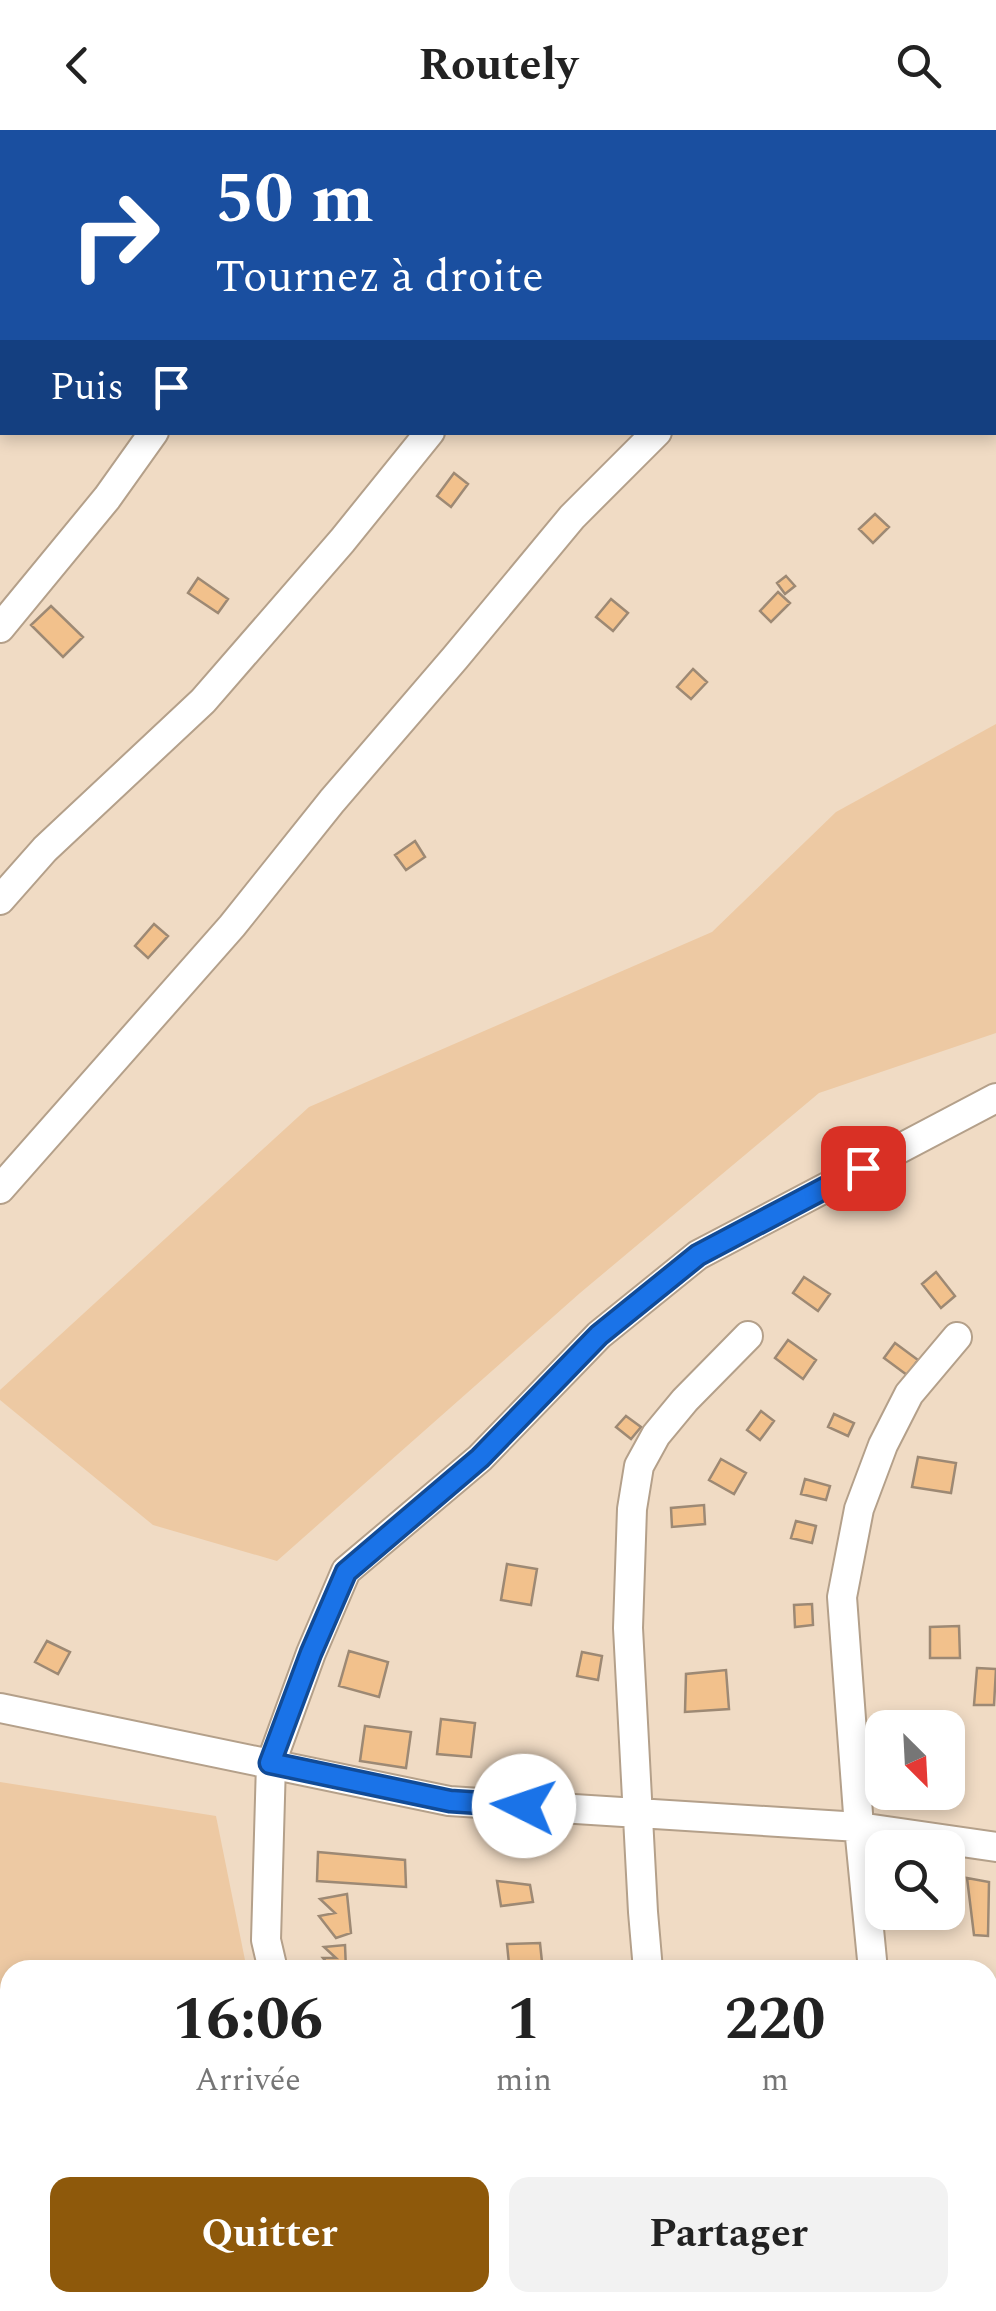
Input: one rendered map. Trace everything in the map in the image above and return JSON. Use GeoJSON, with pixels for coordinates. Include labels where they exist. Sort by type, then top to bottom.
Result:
{"type":"FeatureCollection","features":[{"type":"Feature","properties":{"kind":"street"},"geometry":{"type":"LineString","coordinates":[[0,628],[107,498],[152,435]]}},
{"type":"Feature","properties":{"kind":"street"},"geometry":{"type":"LineString","coordinates":[[0,900],[45,849],[202,700],[342,541],[428,435]]}},
{"type":"Feature","properties":{"kind":"street"},"geometry":{"type":"LineString","coordinates":[[0,1189],[232,926],[572,516],[654,435]]}},
{"type":"Feature","properties":{"kind":"street"},"geometry":{"type":"LineString","coordinates":[[271,1960],[266,1940],[270,1763],[346,1572],[480,1458],[599,1335],[698,1255],[996,1098]]}},
{"type":"Feature","properties":{"kind":"street"},"geometry":{"type":"LineString","coordinates":[[647,1960],[628,1628],[632,1509],[639,1466],[656,1434],[748,1336]]}},
{"type":"Feature","properties":{"kind":"street"},"geometry":{"type":"LineString","coordinates":[[872,1960],[842,1596],[859,1509],[882,1446],[909,1394],[957,1337]]}},
{"type":"Feature","properties":{"kind":"street"},"geometry":{"type":"LineString","coordinates":[[0,1708],[450,1801],[860,1827],[996,1847]]}},
{"type":"Feature","properties":{"kind":"shaded area"},"geometry":{"type":"Polygon","coordinates":[[[996,724],[996,1033],[819,1093],[580,1293],[277,1561],[153,1525],[0,1400],[0,1390],[309,1107],[712,932],[836,812],[996,724]]]}},
{"type":"Feature","properties":{"kind":"shaded area"},"geometry":{"type":"Polygon","coordinates":[[[0,1782],[216,1816],[245,1960],[0,1960],[0,1782]]]}},
{"type":"Feature","properties":{"kind":"building"},"geometry":{"type":"Polygon","coordinates":[[[454,473],[468,484],[451,507],[437,496],[454,473]]]}},
{"type":"Feature","properties":{"kind":"building"},"geometry":{"type":"Polygon","coordinates":[[[875,514],[889,527],[873,543],[859,529],[875,514]]]}},
{"type":"Feature","properties":{"kind":"building"},"geometry":{"type":"Polygon","coordinates":[[[786,576],[795,586],[785,594],[777,583],[786,576]]]}},
{"type":"Feature","properties":{"kind":"building"},"geometry":{"type":"Polygon","coordinates":[[[198,578],[228,599],[218,613],[188,593],[198,578]]]}},
{"type":"Feature","properties":{"kind":"building"},"geometry":{"type":"Polygon","coordinates":[[[778,592],[790,603],[771,622],[760,611],[778,592]]]}},
{"type":"Feature","properties":{"kind":"building"},"geometry":{"type":"Polygon","coordinates":[[[611,599],[628,613],[613,631],[596,617],[611,599]]]}},
{"type":"Feature","properties":{"kind":"building"},"geometry":{"type":"Polygon","coordinates":[[[51,606],[83,637],[63,657],[31,625],[51,606]]]}},
{"type":"Feature","properties":{"kind":"building"},"geometry":{"type":"Polygon","coordinates":[[[693,669],[707,682],[691,699],[677,687],[693,669]]]}},
{"type":"Feature","properties":{"kind":"building"},"geometry":{"type":"Polygon","coordinates":[[[415,841],[425,857],[406,870],[395,855],[415,841]]]}},
{"type":"Feature","properties":{"kind":"building"},"geometry":{"type":"Polygon","coordinates":[[[154,924],[168,936],[148,958],[135,946],[154,924]]]}},
{"type":"Feature","properties":{"kind":"building"},"geometry":{"type":"Polygon","coordinates":[[[936,1272],[955,1296],[941,1308],[922,1284],[936,1272]]]}},
{"type":"Feature","properties":{"kind":"building"},"geometry":{"type":"Polygon","coordinates":[[[804,1277],[830,1294],[818,1311],[793,1293],[804,1277]]]}},
{"type":"Feature","properties":{"kind":"building"},"geometry":{"type":"Polygon","coordinates":[[[788,1340],[816,1360],[803,1379],[775,1358],[788,1340]]]}},
{"type":"Feature","properties":{"kind":"building"},"geometry":{"type":"Polygon","coordinates":[[[895,1343],[918,1360],[907,1375],[884,1358],[895,1343]]]}},
{"type":"Feature","properties":{"kind":"building"},"geometry":{"type":"Polygon","coordinates":[[[761,1411],[774,1421],[760,1440],[747,1430],[761,1411]]]}},
{"type":"Feature","properties":{"kind":"building"},"geometry":{"type":"Polygon","coordinates":[[[834,1414],[854,1423],[848,1436],[828,1427],[834,1414]]]}},
{"type":"Feature","properties":{"kind":"building"},"geometry":{"type":"Polygon","coordinates":[[[626,1416],[641,1427],[631,1439],[616,1427],[626,1416]]]}},
{"type":"Feature","properties":{"kind":"building"},"geometry":{"type":"Polygon","coordinates":[[[918,1457],[956,1463],[951,1493],[912,1487],[918,1457]]]}},
{"type":"Feature","properties":{"kind":"building"},"geometry":{"type":"Polygon","coordinates":[[[721,1459],[746,1473],[734,1494],[709,1480],[721,1459]]]}},
{"type":"Feature","properties":{"kind":"building"},"geometry":{"type":"Polygon","coordinates":[[[805,1479],[830,1486],[826,1500],[801,1494],[805,1479]]]}},
{"type":"Feature","properties":{"kind":"building"},"geometry":{"type":"Polygon","coordinates":[[[704,1505],[705,1524],[672,1527],[671,1508],[704,1505]]]}},
{"type":"Feature","properties":{"kind":"building"},"geometry":{"type":"Polygon","coordinates":[[[796,1521],[816,1526],[812,1543],[791,1538],[796,1521]]]}},
{"type":"Feature","properties":{"kind":"building"},"geometry":{"type":"Polygon","coordinates":[[[507,1564],[537,1569],[531,1605],[501,1600],[507,1564]]]}},
{"type":"Feature","properties":{"kind":"building"},"geometry":{"type":"Polygon","coordinates":[[[812,1604],[813,1625],[795,1627],[794,1605],[812,1604]]]}},
{"type":"Feature","properties":{"kind":"building"},"geometry":{"type":"Polygon","coordinates":[[[959,1626],[960,1658],[930,1658],[930,1627],[959,1626]]]}},
{"type":"Feature","properties":{"kind":"building"},"geometry":{"type":"Polygon","coordinates":[[[47,1641],[70,1652],[58,1674],[35,1662],[47,1641]]]}},
{"type":"Feature","properties":{"kind":"building"},"geometry":{"type":"Polygon","coordinates":[[[349,1651],[388,1662],[379,1697],[339,1686],[349,1651]]]}},
{"type":"Feature","properties":{"kind":"building"},"geometry":{"type":"Polygon","coordinates":[[[582,1652],[602,1656],[598,1680],[577,1676],[582,1652]]]}},
{"type":"Feature","properties":{"kind":"building"},"geometry":{"type":"Polygon","coordinates":[[[977,1668],[996,1669],[994,1705],[974,1705],[977,1668]]]}},
{"type":"Feature","properties":{"kind":"building"},"geometry":{"type":"Polygon","coordinates":[[[726,1670],[729,1709],[685,1712],[686,1674],[726,1670]]]}},
{"type":"Feature","properties":{"kind":"building"},"geometry":{"type":"Polygon","coordinates":[[[441,1719],[475,1723],[471,1757],[437,1754],[441,1719]]]}},
{"type":"Feature","properties":{"kind":"building"},"geometry":{"type":"Polygon","coordinates":[[[365,1726],[411,1732],[406,1768],[360,1761],[365,1726]]]}},
{"type":"Feature","properties":{"kind":"building"},"geometry":{"type":"Polygon","coordinates":[[[318,1852],[405,1860],[406,1887],[317,1881],[318,1852]]]}},
{"type":"Feature","properties":{"kind":"building"},"geometry":{"type":"Polygon","coordinates":[[[967,1878],[989,1882],[988,1936],[974,1935],[967,1878]]]}},
{"type":"Feature","properties":{"kind":"building"},"geometry":{"type":"Polygon","coordinates":[[[497,1881],[530,1885],[533,1902],[501,1906],[497,1881]]]}},
{"type":"Feature","properties":{"kind":"building"},"geometry":{"type":"Polygon","coordinates":[[[347,1894],[351,1933],[336,1938],[319,1916],[335,1913],[320,1899],[347,1894]]]}},
{"type":"Feature","properties":{"kind":"building"},"geometry":{"type":"Polygon","coordinates":[[[540,1943],[542,1960],[509,1960],[507,1944],[540,1943]]]}},
{"type":"Feature","properties":{"kind":"building"},"geometry":{"type":"Polygon","coordinates":[[[345,1945],[346,1960],[325,1960],[336,1958],[324,1947],[345,1945]]]}},
{"type":"Feature","properties":{"kind":"route"},"geometry":{"type":"LineString","coordinates":[[524,1806],[450,1801],[270,1763],[346,1572],[480,1458],[599,1335],[698,1255],[863,1168]]}}]}
